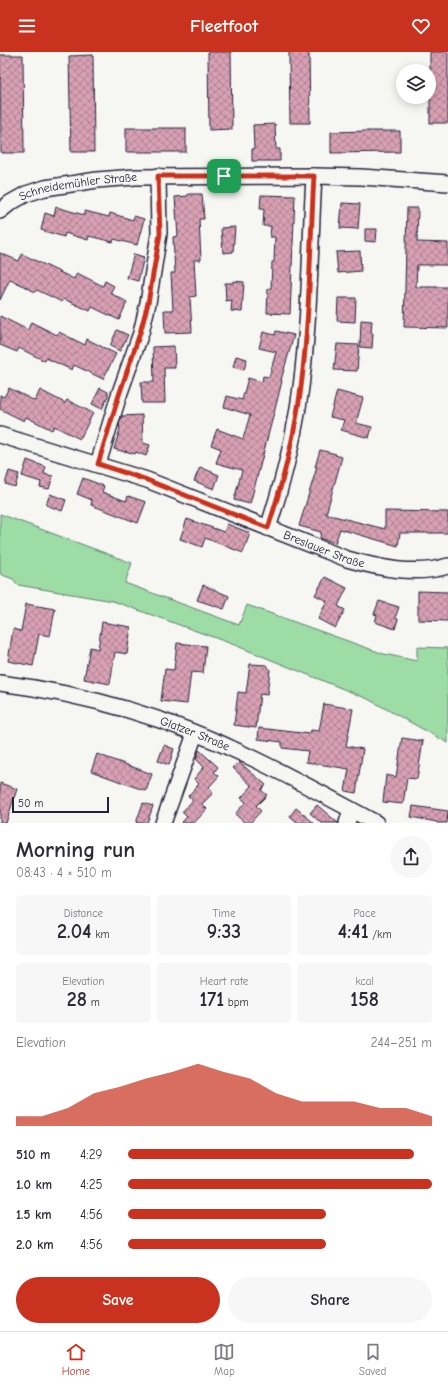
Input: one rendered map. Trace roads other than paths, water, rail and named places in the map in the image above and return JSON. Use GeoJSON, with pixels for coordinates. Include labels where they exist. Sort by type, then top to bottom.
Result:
{"type":"FeatureCollection","features":[{"type":"Feature","properties":{"kind":"street","name":"Schneidemühler Straße"},"geometry":{"type":"LineString","coordinates":[[0,210],[26,194],[45,188],[97,180],[158,176],[360,177],[448,183]]}},
{"type":"Feature","properties":{"kind":"street"},"geometry":{"type":"LineString","coordinates":[[98,464],[140,333],[148,303],[160,234],[158,176]]}},
{"type":"Feature","properties":{"kind":"street"},"geometry":{"type":"LineString","coordinates":[[268,528],[289,453],[301,387],[307,322],[314,176]]}},
{"type":"Feature","properties":{"kind":"street","name":"Breslauer Straße"},"geometry":{"type":"LineString","coordinates":[[0,434],[147,480],[347,559],[378,568],[412,570],[437,569],[448,566]]}},
{"type":"Feature","properties":{"kind":"street","name":"Glatzer Straße"},"geometry":{"type":"LineString","coordinates":[[0,683],[52,692],[152,717],[252,758],[349,816],[376,823]]}},
{"type":"Feature","properties":{"kind":"street"},"geometry":{"type":"LineString","coordinates":[[163,823],[195,734]]}}]}
